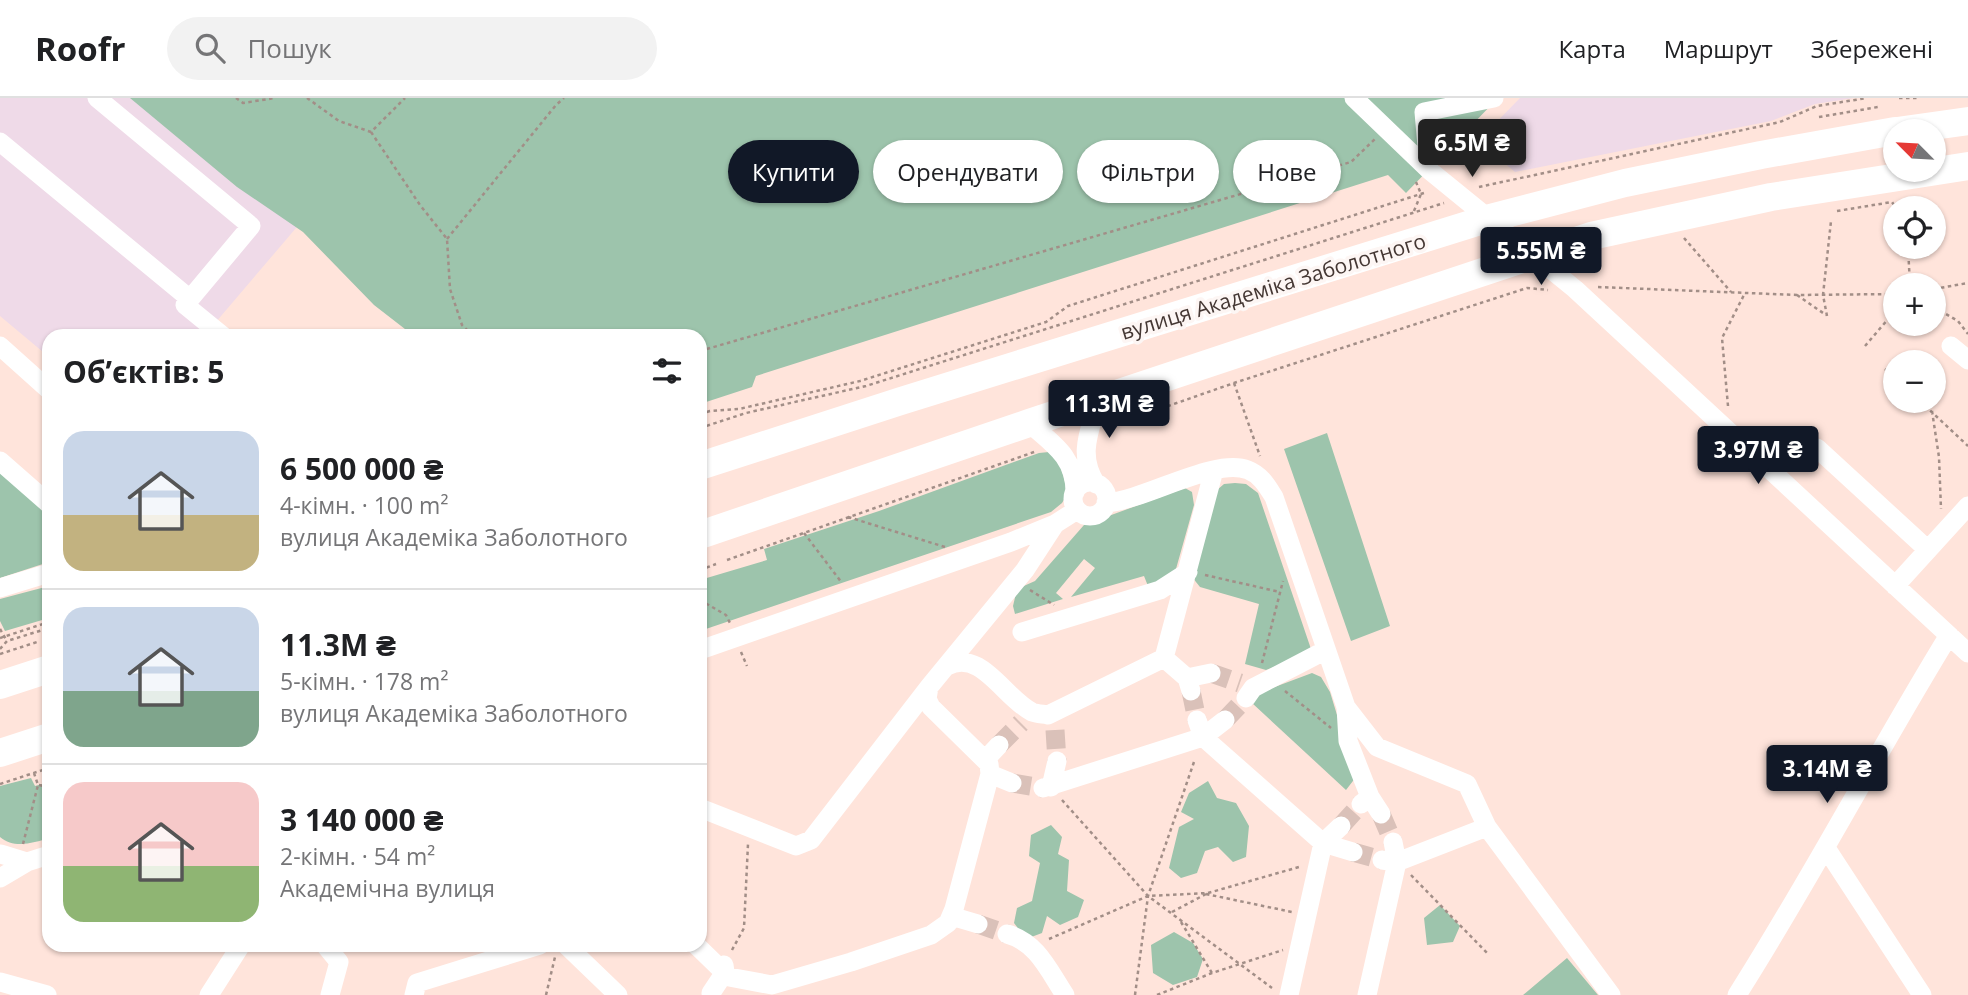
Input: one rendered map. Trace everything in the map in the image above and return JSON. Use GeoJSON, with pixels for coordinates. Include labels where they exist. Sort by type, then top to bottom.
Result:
{"type":"FeatureCollection","features":[{"type":"Feature","properties":{"kind":"highway","name":"вулиця Академіка Заболотного"},"geometry":{"type":"LineString","coordinates":[[1946,124],[1968,121]]}},
{"type":"Feature","properties":{"kind":"highway","name":"вулиця Академіка Заболотного"},"geometry":{"type":"LineString","coordinates":[[707,464],[1490,218],[1625,183],[1883,133]]}},
{"type":"Feature","properties":{"kind":"highway"},"geometry":{"type":"LineString","coordinates":[[707,534],[1532,254],[1653,221],[1745,202],[1968,166]]}},
{"type":"Feature","properties":{"kind":"highway"},"geometry":{"type":"LineString","coordinates":[[0,685],[42,671]]}},
{"type":"Feature","properties":{"kind":"highway"},"geometry":{"type":"LineString","coordinates":[[0,753],[42,739]]}},
{"type":"Feature","properties":{"kind":"street"},"geometry":{"type":"LineString","coordinates":[[97,98],[251,226],[185,305],[214,329]]}},
{"type":"Feature","properties":{"kind":"street"},"geometry":{"type":"LineString","coordinates":[[1354,98],[1429,170],[1575,289],[1968,653]]}},
{"type":"Feature","properties":{"kind":"street"},"geometry":{"type":"LineString","coordinates":[[1429,170],[1424,113],[1494,98]]}},
{"type":"Feature","properties":{"kind":"street"},"geometry":{"type":"LineString","coordinates":[[0,142],[190,299]]}},
{"type":"Feature","properties":{"kind":"street"},"geometry":{"type":"LineString","coordinates":[[0,346],[42,384]]}},
{"type":"Feature","properties":{"kind":"street"},"geometry":{"type":"LineString","coordinates":[[1951,346],[1968,360]]}},
{"type":"Feature","properties":{"kind":"street"},"geometry":{"type":"LineString","coordinates":[[1098,400],[1085,451],[1086,464],[1096,484],[1104,491],[1106,503]]}},
{"type":"Feature","properties":{"kind":"street"},"geometry":{"type":"LineString","coordinates":[[1030,423],[1059,449],[1074,472],[1076,501],[1085,516],[1096,515],[1106,503],[1124,501],[1214,470],[1232,467],[1256,474],[1270,491],[1346,707],[1348,741],[1366,800],[1381,814]]}},
{"type":"Feature","properties":{"kind":"street"},"geometry":{"type":"LineString","coordinates":[[1817,448],[1928,550]]}},
{"type":"Feature","properties":{"kind":"street"},"geometry":{"type":"LineString","coordinates":[[0,461],[42,498]]}},
{"type":"Feature","properties":{"kind":"street"},"geometry":{"type":"LineString","coordinates":[[947,666],[957,660],[972,662],[1026,717],[1048,715],[1054,721],[1164,658],[1214,470]]}},
{"type":"Feature","properties":{"kind":"street"},"geometry":{"type":"LineString","coordinates":[[707,811],[796,846],[811,841],[929,687],[1021,575],[1055,524],[1076,501],[1085,483],[1096,484]]}},
{"type":"Feature","properties":{"kind":"street"},"geometry":{"type":"LineString","coordinates":[[1895,586],[1968,506]]}},
{"type":"Feature","properties":{"kind":"street"},"geometry":{"type":"LineString","coordinates":[[707,648],[1011,542],[1055,524]]}},
{"type":"Feature","properties":{"kind":"street"},"geometry":{"type":"LineString","coordinates":[[1011,542],[1021,575]]}},
{"type":"Feature","properties":{"kind":"street"},"geometry":{"type":"LineString","coordinates":[[1022,632],[1160,590],[1188,572]]}},
{"type":"Feature","properties":{"kind":"street"},"geometry":{"type":"LineString","coordinates":[[0,588],[42,575]]}},
{"type":"Feature","properties":{"kind":"street"},"geometry":{"type":"LineString","coordinates":[[1737,995],[1789,912],[1910,697],[1949,635]]}},
{"type":"Feature","properties":{"kind":"street"},"geometry":{"type":"LineString","coordinates":[[1253,687],[1326,650]]}},
{"type":"Feature","properties":{"kind":"street"},"geometry":{"type":"LineString","coordinates":[[1164,658],[1189,685],[1211,673]]}},
{"type":"Feature","properties":{"kind":"street"},"geometry":{"type":"LineString","coordinates":[[929,687],[927,699],[931,707],[987,767],[1012,783]]}},
{"type":"Feature","properties":{"kind":"street"},"geometry":{"type":"LineString","coordinates":[[1346,707],[1377,747],[1466,785],[1488,828],[1611,995]]}},
{"type":"Feature","properties":{"kind":"street"},"geometry":{"type":"LineString","coordinates":[[1047,787],[1225,720]]}},
{"type":"Feature","properties":{"kind":"street"},"geometry":{"type":"LineString","coordinates":[[1200,729],[1322,852],[1353,852]]}},
{"type":"Feature","properties":{"kind":"street"},"geometry":{"type":"LineString","coordinates":[[704,952],[729,977],[772,985],[931,934],[948,923],[987,767],[999,745]]}},
{"type":"Feature","properties":{"kind":"street"},"geometry":{"type":"LineString","coordinates":[[1047,787],[1058,761]]}},
{"type":"Feature","properties":{"kind":"street"},"geometry":{"type":"LineString","coordinates":[[1289,995],[1322,852],[1340,826]]}},
{"type":"Feature","properties":{"kind":"street"},"geometry":{"type":"LineString","coordinates":[[1367,995],[1391,855],[1488,828]]}},
{"type":"Feature","properties":{"kind":"street"},"geometry":{"type":"LineString","coordinates":[[1826,848],[1922,995]]}},
{"type":"Feature","properties":{"kind":"street"},"geometry":{"type":"LineString","coordinates":[[0,876],[3,868],[1,853],[42,855]]}},
{"type":"Feature","properties":{"kind":"street"},"geometry":{"type":"LineString","coordinates":[[0,876],[25,854]]}},
{"type":"Feature","properties":{"kind":"street"},"geometry":{"type":"LineString","coordinates":[[951,916],[978,924]]}},
{"type":"Feature","properties":{"kind":"street"},"geometry":{"type":"LineString","coordinates":[[1007,934],[1021,938],[1034,948],[1065,995]]}},
{"type":"Feature","properties":{"kind":"street"},"geometry":{"type":"LineString","coordinates":[[209,995],[237,952]]}},
{"type":"Feature","properties":{"kind":"street"},"geometry":{"type":"LineString","coordinates":[[330,995],[339,962],[331,952]]}},
{"type":"Feature","properties":{"kind":"street"},"geometry":{"type":"LineString","coordinates":[[414,995],[417,983],[542,952]]}},
{"type":"Feature","properties":{"kind":"street"},"geometry":{"type":"LineString","coordinates":[[558,952],[618,995]]}},
{"type":"Feature","properties":{"kind":"street"},"geometry":{"type":"LineString","coordinates":[[711,993],[724,969]]}},
{"type":"Feature","properties":{"kind":"street"},"geometry":{"type":"LineString","coordinates":[[5,987],[47,995]]}},
{"type":"Feature","properties":{"kind":"path"},"geometry":{"type":"LineString","coordinates":[[236,98],[243,103],[275,98]]}},
{"type":"Feature","properties":{"kind":"path"},"geometry":{"type":"LineString","coordinates":[[307,98],[340,121],[371,132],[420,205],[447,239],[450,289],[462,325],[466,329]]}},
{"type":"Feature","properties":{"kind":"path"},"geometry":{"type":"LineString","coordinates":[[371,132],[405,98]]}},
{"type":"Feature","properties":{"kind":"path"},"geometry":{"type":"LineString","coordinates":[[447,239],[556,104],[564,98]]}},
{"type":"Feature","properties":{"kind":"path"},"geometry":{"type":"LineString","coordinates":[[707,426],[746,413],[866,386],[1458,193],[1780,122],[1817,106],[1867,98]]}},
{"type":"Feature","properties":{"kind":"path"},"geometry":{"type":"LineString","coordinates":[[1899,98],[1919,98]]}},
{"type":"Feature","properties":{"kind":"path"},"geometry":{"type":"LineString","coordinates":[[1819,117],[1878,107]]}},
{"type":"Feature","properties":{"kind":"path"},"geometry":{"type":"LineString","coordinates":[[707,349],[1352,162],[1388,129]]}},
{"type":"Feature","properties":{"kind":"path"},"geometry":{"type":"LineString","coordinates":[[707,413],[739,409],[860,382],[1046,323],[1068,306],[1425,192],[1458,193]]}},
{"type":"Feature","properties":{"kind":"path"},"geometry":{"type":"LineString","coordinates":[[1837,211],[1883,203]]}},
{"type":"Feature","properties":{"kind":"path"},"geometry":{"type":"LineString","coordinates":[[1797,295],[1827,316],[1823,295],[1831,221]]}},
{"type":"Feature","properties":{"kind":"path"},"geometry":{"type":"LineString","coordinates":[[1684,238],[1731,292]]}},
{"type":"Feature","properties":{"kind":"path"},"geometry":{"type":"LineString","coordinates":[[1946,287],[1968,282]]}},
{"type":"Feature","properties":{"kind":"path"},"geometry":{"type":"LineString","coordinates":[[1597,287],[1797,295],[1883,294]]}},
{"type":"Feature","properties":{"kind":"path"},"geometry":{"type":"LineString","coordinates":[[1088,439],[1102,430],[1234,383],[1527,288],[1544,288],[1555,294],[1575,289]]}},
{"type":"Feature","properties":{"kind":"path"},"geometry":{"type":"LineString","coordinates":[[1730,433],[1722,338],[1745,293]]}},
{"type":"Feature","properties":{"kind":"path"},"geometry":{"type":"LineString","coordinates":[[1946,314],[1958,321],[1968,334]]}},
{"type":"Feature","properties":{"kind":"path"},"geometry":{"type":"LineString","coordinates":[[1865,346],[1883,324]]}},
{"type":"Feature","properties":{"kind":"path"},"geometry":{"type":"LineString","coordinates":[[1234,383],[1261,459]]}},
{"type":"Feature","properties":{"kind":"path"},"geometry":{"type":"LineString","coordinates":[[1932,413],[1939,457],[1942,535]]}},
{"type":"Feature","properties":{"kind":"path"},"geometry":{"type":"LineString","coordinates":[[1934,413],[1968,446]]}},
{"type":"Feature","properties":{"kind":"path"},"geometry":{"type":"LineString","coordinates":[[727,560],[1041,449],[1059,449]]}},
{"type":"Feature","properties":{"kind":"path"},"geometry":{"type":"LineString","coordinates":[[848,517],[973,555]]}},
{"type":"Feature","properties":{"kind":"path"},"geometry":{"type":"LineString","coordinates":[[804,533],[839,580],[857,596]]}},
{"type":"Feature","properties":{"kind":"path"},"geometry":{"type":"LineString","coordinates":[[707,567],[716,564]]}},
{"type":"Feature","properties":{"kind":"path"},"geometry":{"type":"LineString","coordinates":[[1188,572],[1280,592]]}},
{"type":"Feature","properties":{"kind":"path"},"geometry":{"type":"LineString","coordinates":[[1021,575],[1071,617]]}},
{"type":"Feature","properties":{"kind":"path"},"geometry":{"type":"LineString","coordinates":[[1283,581],[1253,687],[1308,712],[1348,741]]}},
{"type":"Feature","properties":{"kind":"path"},"geometry":{"type":"LineString","coordinates":[[2,637],[42,624]]}},
{"type":"Feature","properties":{"kind":"path"},"geometry":{"type":"LineString","coordinates":[[0,629],[2,637],[7,641]]}},
{"type":"Feature","properties":{"kind":"path"},"geometry":{"type":"LineString","coordinates":[[0,649],[7,641],[42,630]]}},
{"type":"Feature","properties":{"kind":"path"},"geometry":{"type":"LineString","coordinates":[[0,654],[37,642]]}},
{"type":"Feature","properties":{"kind":"path"},"geometry":{"type":"LineString","coordinates":[[1135,995],[1148,896],[1200,729]]}},
{"type":"Feature","properties":{"kind":"path"},"geometry":{"type":"LineString","coordinates":[[0,784],[42,770]]}},
{"type":"Feature","properties":{"kind":"path"},"geometry":{"type":"LineString","coordinates":[[25,854],[38,785],[34,773]]}},
{"type":"Feature","properties":{"kind":"path"},"geometry":{"type":"LineString","coordinates":[[38,785],[42,786]]}},
{"type":"Feature","properties":{"kind":"path"},"geometry":{"type":"LineString","coordinates":[[1047,787],[1148,896],[1281,995]]}},
{"type":"Feature","properties":{"kind":"path"},"geometry":{"type":"LineString","coordinates":[[724,969],[744,928],[749,828]]}},
{"type":"Feature","properties":{"kind":"path"},"geometry":{"type":"LineString","coordinates":[[1171,912],[1206,894],[1322,852]]}},
{"type":"Feature","properties":{"kind":"path"},"geometry":{"type":"LineString","coordinates":[[1391,855],[1489,955]]}},
{"type":"Feature","properties":{"kind":"path"},"geometry":{"type":"LineString","coordinates":[[1034,948],[1148,896],[1206,894],[1308,915]]}},
{"type":"Feature","properties":{"kind":"path"},"geometry":{"type":"LineString","coordinates":[[1180,920],[1212,973]]}},
{"type":"Feature","properties":{"kind":"path"},"geometry":{"type":"LineString","coordinates":[[1157,995],[1212,973],[1301,945]]}},
{"type":"Feature","properties":{"kind":"path"},"geometry":{"type":"LineString","coordinates":[[546,995],[553,952]]}},
{"type":"Feature","properties":{"kind":"shaded area"},"geometry":{"type":"Polygon","coordinates":[[[0,98],[155,98],[302,221],[210,329],[42,329],[42,351],[0,316],[0,98]]]}},
{"type":"Feature","properties":{"kind":"shaded area"},"geometry":{"type":"Polygon","coordinates":[[[1520,98],[1854,98],[1815,104],[1771,121],[1515,172],[1478,141],[1520,98]]]}},
{"type":"Feature","properties":{"kind":"green space"},"geometry":{"type":"Polygon","coordinates":[[[130,98],[1498,98],[1406,193],[1388,175],[1341,190],[1341,140],[1233,140],[1233,203],[1300,203],[756,376],[752,387],[707,402],[707,329],[405,329],[374,305],[303,232],[237,187],[130,98]]]}},
{"type":"Feature","properties":{"kind":"green space"},"geometry":{"type":"Polygon","coordinates":[[[1327,433],[1390,626],[1351,641],[1284,449],[1327,433]]]}},
{"type":"Feature","properties":{"kind":"green space"},"geometry":{"type":"Polygon","coordinates":[[[1049,452],[1058,456],[1068,493],[1062,503],[1051,512],[707,629],[707,578],[767,560],[764,549],[1039,453],[1049,452]]]}},
{"type":"Feature","properties":{"kind":"green space"},"geometry":{"type":"Polygon","coordinates":[[[0,472],[42,508],[42,564],[0,578],[0,472]]]}},
{"type":"Feature","properties":{"kind":"green space"},"geometry":{"type":"Polygon","coordinates":[[[1224,484],[1246,484],[1258,493],[1312,652],[1266,670],[1245,664],[1259,604],[1200,587],[1192,577],[1217,490],[1224,484]]]}},
{"type":"Feature","properties":{"kind":"green space"},"geometry":{"type":"Polygon","coordinates":[[[1185,488],[1192,492],[1194,505],[1174,576],[1148,586],[1144,576],[1071,597],[1095,568],[1084,559],[1056,593],[1063,599],[1015,614],[1013,606],[1017,589],[1035,581],[1084,525],[1185,488]]]}},
{"type":"Feature","properties":{"kind":"green space"},"geometry":{"type":"Polygon","coordinates":[[[42,588],[42,620],[5,631],[0,621],[0,599],[42,588]]]}},
{"type":"Feature","properties":{"kind":"green space"},"geometry":{"type":"Polygon","coordinates":[[[1312,673],[1321,677],[1330,692],[1356,777],[1346,790],[1252,703],[1261,692],[1312,673]]]}},
{"type":"Feature","properties":{"kind":"green space"},"geometry":{"type":"Polygon","coordinates":[[[31,778],[35,786],[42,784],[42,840],[17,844],[0,837],[0,786],[31,778]]]}},
{"type":"Feature","properties":{"kind":"green space"},"geometry":{"type":"Polygon","coordinates":[[[1208,781],[1217,798],[1236,803],[1249,826],[1246,857],[1233,862],[1218,847],[1205,851],[1197,873],[1181,878],[1169,868],[1179,827],[1194,819],[1181,812],[1189,793],[1208,781]]]}},
{"type":"Feature","properties":{"kind":"green space"},"geometry":{"type":"Polygon","coordinates":[[[1051,825],[1062,837],[1058,854],[1069,860],[1067,891],[1084,900],[1078,917],[1060,925],[1047,916],[1042,933],[1026,939],[1014,923],[1017,908],[1032,901],[1040,863],[1029,856],[1031,835],[1051,825]]]}},
{"type":"Feature","properties":{"kind":"green space"},"geometry":{"type":"Polygon","coordinates":[[[1440,905],[1460,926],[1453,942],[1427,945],[1424,918],[1440,905]]]}},
{"type":"Feature","properties":{"kind":"green space"},"geometry":{"type":"Polygon","coordinates":[[[1174,932],[1193,943],[1203,959],[1197,977],[1173,985],[1153,973],[1151,945],[1174,932]]]}},
{"type":"Feature","properties":{"kind":"green space"},"geometry":{"type":"Polygon","coordinates":[[[1567,958],[1598,995],[1523,995],[1567,958]]]}},
{"type":"Feature","properties":{"kind":"tunnel"},"geometry":{"type":"LineString","coordinates":[[1211,673],[1240,683]]}},
{"type":"Feature","properties":{"kind":"tunnel"},"geometry":{"type":"LineString","coordinates":[[1191,691],[1197,720]]}},
{"type":"Feature","properties":{"kind":"tunnel"},"geometry":{"type":"LineString","coordinates":[[1225,720],[1246,698]]}},
{"type":"Feature","properties":{"kind":"tunnel"},"geometry":{"type":"LineString","coordinates":[[999,745],[1021,723]]}},
{"type":"Feature","properties":{"kind":"tunnel"},"geometry":{"type":"LineString","coordinates":[[1055,730],[1057,761]]}},
{"type":"Feature","properties":{"kind":"tunnel"},"geometry":{"type":"LineString","coordinates":[[1012,783],[1043,788]]}},
{"type":"Feature","properties":{"kind":"tunnel"},"geometry":{"type":"LineString","coordinates":[[1341,826],[1361,804]]}},
{"type":"Feature","properties":{"kind":"tunnel"},"geometry":{"type":"LineString","coordinates":[[1381,814],[1393,842]]}},
{"type":"Feature","properties":{"kind":"tunnel"},"geometry":{"type":"LineString","coordinates":[[1353,852],[1382,860]]}},
{"type":"Feature","properties":{"kind":"tunnel"},"geometry":{"type":"LineString","coordinates":[[978,924],[1007,934]]}}]}
